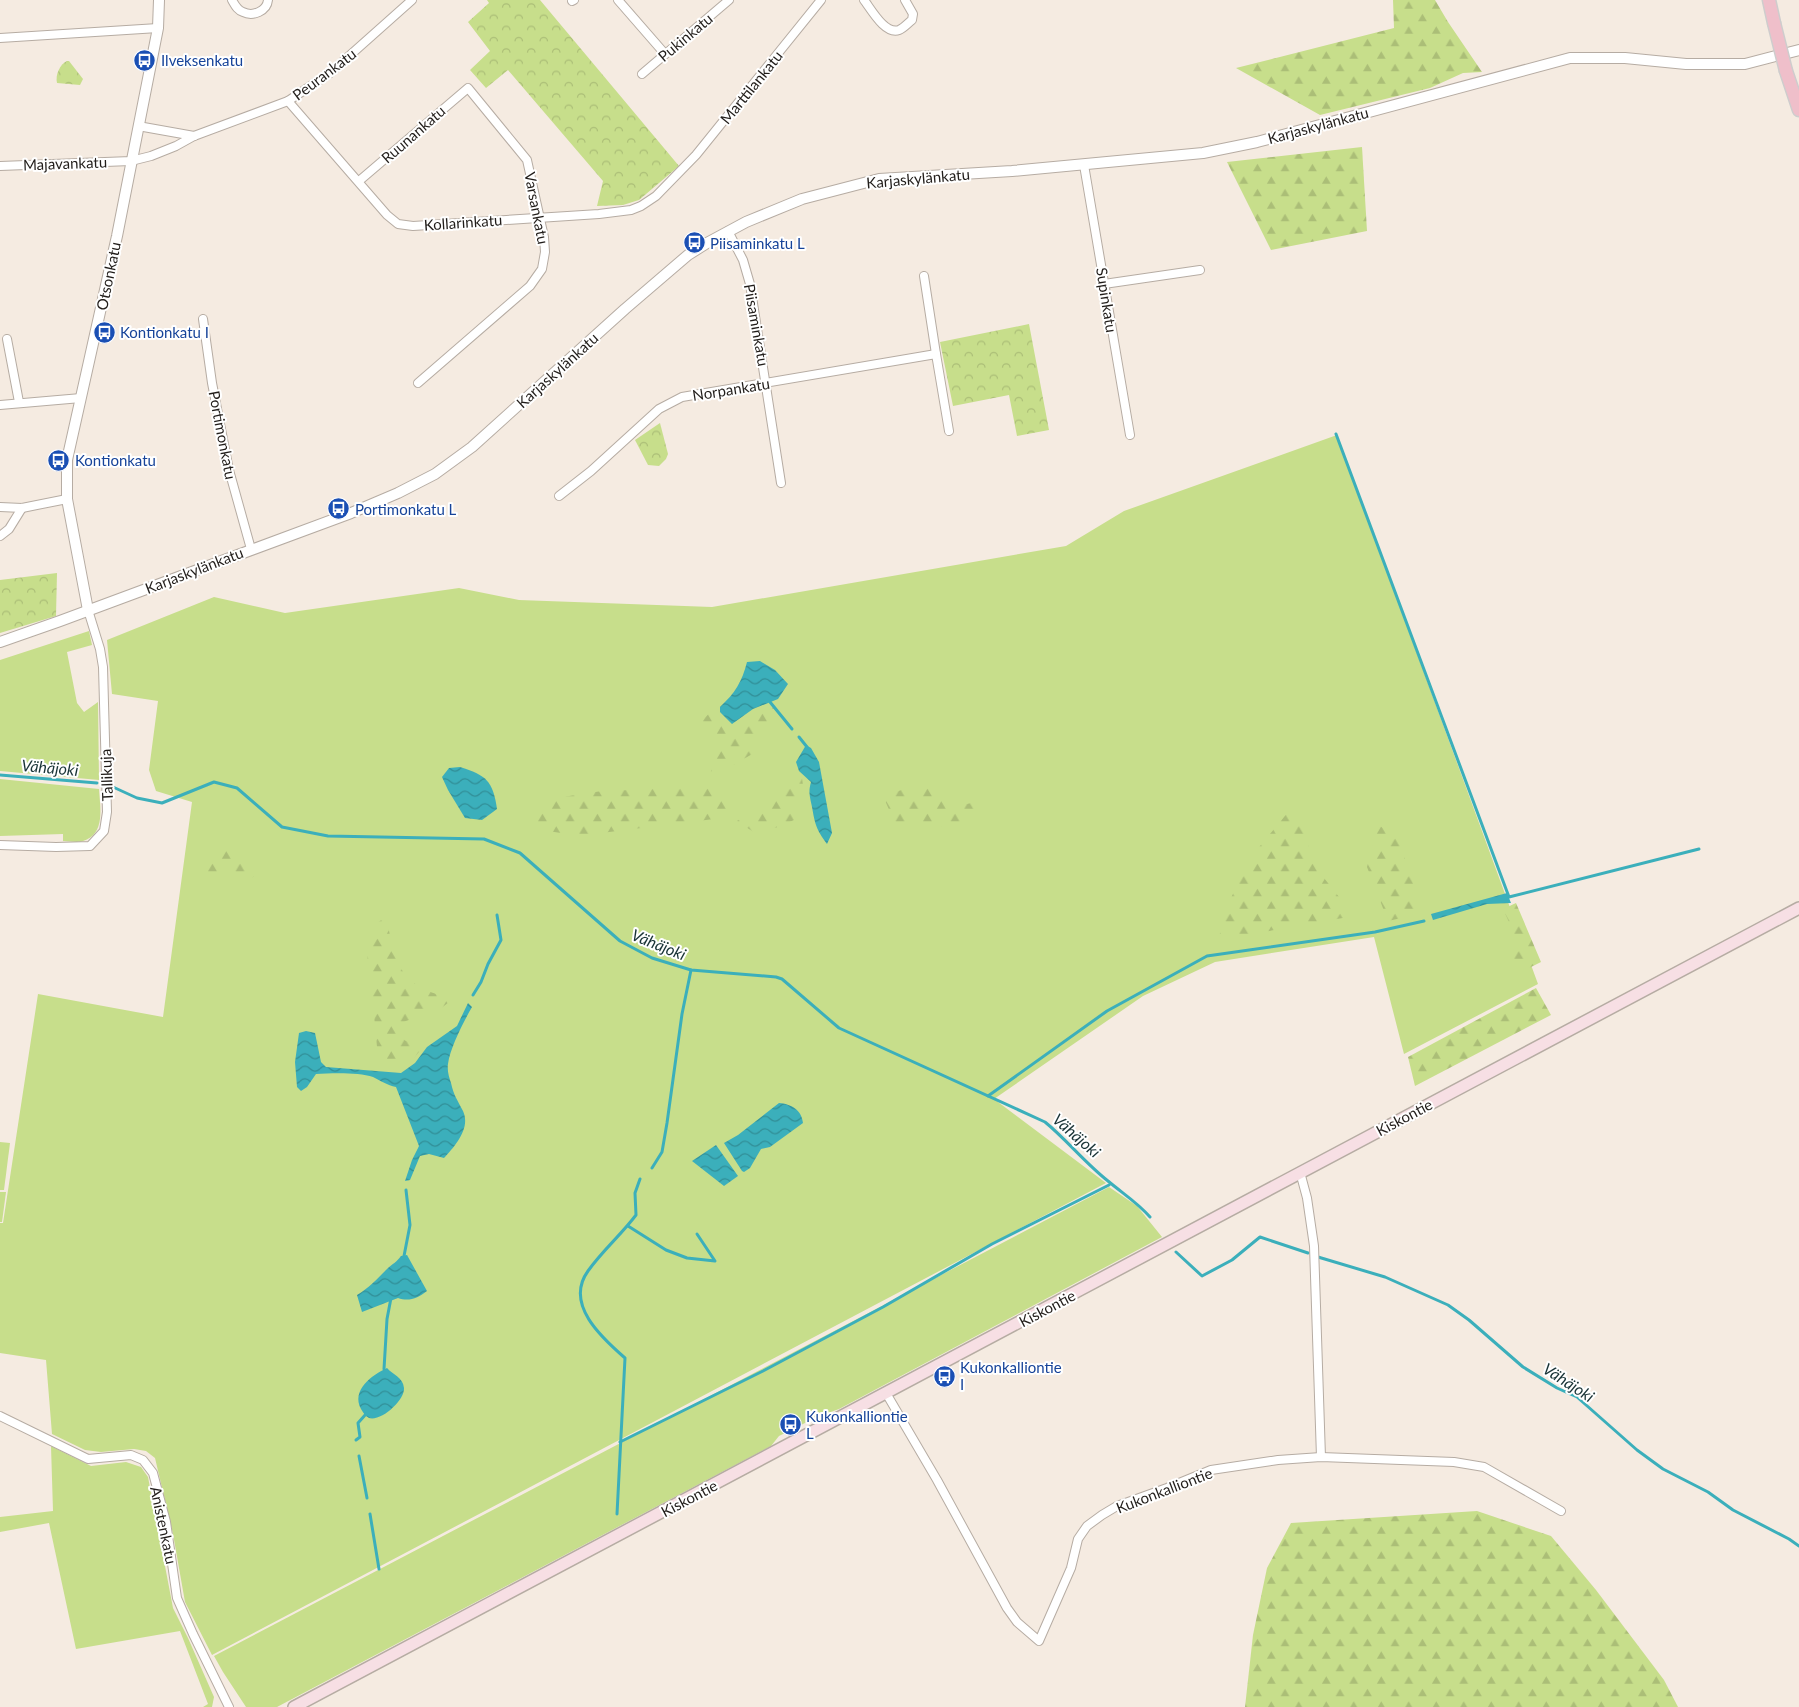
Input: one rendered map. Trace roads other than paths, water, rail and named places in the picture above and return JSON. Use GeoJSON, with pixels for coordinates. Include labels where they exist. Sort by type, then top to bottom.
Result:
{"type":"FeatureCollection","features":[{"type":"Feature","properties":{"kind":"main road"},"geometry":{"type":"LineString","coordinates":[[1769,0],[1786,71],[1799,110]]}},
{"type":"Feature","properties":{"kind":"main road","name":"Kiskontie"},"geometry":{"type":"LineString","coordinates":[[294,1707],[1799,908]]}},
{"type":"Feature","properties":{"kind":"street","name":"Otsonkatu"},"geometry":{"type":"LineString","coordinates":[[88,610],[67,499],[67,460],[106,289],[158,28],[159,0]]}},
{"type":"Feature","properties":{"kind":"street"},"geometry":{"type":"LineString","coordinates":[[232,0],[238,9],[245,14],[254,14],[262,11],[268,5],[268,0]]}},
{"type":"Feature","properties":{"kind":"street","name":"Peurankatu"},"geometry":{"type":"LineString","coordinates":[[131,162],[288,101],[330,73],[412,0]]}},
{"type":"Feature","properties":{"kind":"street"},"geometry":{"type":"LineString","coordinates":[[618,0],[665,54]]}},
{"type":"Feature","properties":{"kind":"street","name":"Pukinkatu"},"geometry":{"type":"LineString","coordinates":[[642,74],[729,0]]}},
{"type":"Feature","properties":{"kind":"street","name":"Marttilankatu"},"geometry":{"type":"LineString","coordinates":[[679,173],[714,135],[820,0]]}},
{"type":"Feature","properties":{"kind":"street"},"geometry":{"type":"LineString","coordinates":[[864,0],[885,27],[893,31],[900,29],[912,20],[913,14],[905,0]]}},
{"type":"Feature","properties":{"kind":"street"},"geometry":{"type":"LineString","coordinates":[[0,38],[158,28]]}},
{"type":"Feature","properties":{"kind":"street","name":"Karjaskylänkatu"},"geometry":{"type":"LineString","coordinates":[[0,642],[351,513],[398,493],[435,474],[472,447],[680,262],[702,246],[728,231],[766,212],[795,201],[879,179],[1012,171],[1203,153],[1249,144],[1570,58],[1625,58],[1686,64],[1745,64],[1799,50]]}},
{"type":"Feature","properties":{"kind":"street","name":"Ruunankatu"},"geometry":{"type":"LineString","coordinates":[[359,181],[468,88]]}},
{"type":"Feature","properties":{"kind":"street","name":"Varsankatu"},"geometry":{"type":"LineString","coordinates":[[418,383],[530,286],[538,277],[544,265],[544,237],[528,160],[468,88]]}},
{"type":"Feature","properties":{"kind":"street","name":"Kollarinkatu"},"geometry":{"type":"LineString","coordinates":[[288,101],[389,218],[403,225],[599,214],[631,210],[651,200],[679,173]]}},
{"type":"Feature","properties":{"kind":"street"},"geometry":{"type":"LineString","coordinates":[[138,126],[194,136]]}},
{"type":"Feature","properties":{"kind":"street","name":"Majavankatu"},"geometry":{"type":"LineString","coordinates":[[0,166],[131,162]]}},
{"type":"Feature","properties":{"kind":"street","name":"Supinkatu"},"geometry":{"type":"LineString","coordinates":[[1084,165],[1130,435]]}},
{"type":"Feature","properties":{"kind":"street","name":"Piisaminkatu"},"geometry":{"type":"LineString","coordinates":[[728,231],[742,260],[750,284],[781,483]]}},
{"type":"Feature","properties":{"kind":"street"},"geometry":{"type":"LineString","coordinates":[[1104,284],[1200,270]]}},
{"type":"Feature","properties":{"kind":"street"},"geometry":{"type":"LineString","coordinates":[[924,276],[950,431]]}},
{"type":"Feature","properties":{"kind":"street","name":"Portimonkatu"},"geometry":{"type":"LineString","coordinates":[[203,319],[212,383],[229,470],[251,549]]}},
{"type":"Feature","properties":{"kind":"street"},"geometry":{"type":"LineString","coordinates":[[7,339],[19,402]]}},
{"type":"Feature","properties":{"kind":"street","name":"Norpankatu"},"geometry":{"type":"LineString","coordinates":[[559,496],[592,471],[659,409],[682,397],[936,354]]}},
{"type":"Feature","properties":{"kind":"street"},"geometry":{"type":"LineString","coordinates":[[0,405],[81,398]]}},
{"type":"Feature","properties":{"kind":"street"},"geometry":{"type":"LineString","coordinates":[[0,507],[22,508],[67,499]]}},
{"type":"Feature","properties":{"kind":"street"},"geometry":{"type":"LineString","coordinates":[[0,536],[10,529],[22,508]]}},
{"type":"Feature","properties":{"kind":"street","name":"Tallikuja"},"geometry":{"type":"LineString","coordinates":[[0,845],[90,846],[104,831],[107,812],[103,667],[100,649],[88,610]]}},
{"type":"Feature","properties":{"kind":"street"},"geometry":{"type":"LineString","coordinates":[[1300,1172],[1307,1198],[1314,1246],[1321,1457]]}},
{"type":"Feature","properties":{"kind":"street","name":"Kukonkalliontie"},"geometry":{"type":"LineString","coordinates":[[886,1393],[937,1480],[1007,1608],[1018,1622],[1039,1641],[1071,1568],[1078,1539],[1087,1526],[1118,1506],[1211,1470],[1278,1460],[1321,1457],[1454,1462],[1484,1467],[1561,1511]]}},
{"type":"Feature","properties":{"kind":"street","name":"Anistenkatu"},"geometry":{"type":"LineString","coordinates":[[0,1416],[88,1459],[131,1455],[143,1460],[153,1473],[166,1522],[177,1598],[192,1634],[229,1707]]}},
{"type":"Feature","properties":{"kind":"water"},"geometry":{"type":"Polygon","coordinates":[[[760,661],[775,670],[788,684],[778,699],[753,709],[732,724],[720,712],[720,707],[737,687],[747,662],[760,661]]]}},
{"type":"Feature","properties":{"kind":"water"},"geometry":{"type":"Polygon","coordinates":[[[806,745],[811,748],[819,762],[832,833],[827,844],[815,822],[810,794],[811,782],[799,771],[796,762],[806,745]]]}},
{"type":"Feature","properties":{"kind":"water"},"geometry":{"type":"Polygon","coordinates":[[[460,767],[482,776],[487,780],[493,792],[497,809],[482,820],[465,818],[442,777],[449,768],[460,767]]]}},
{"type":"Feature","properties":{"kind":"water"},"geometry":{"type":"Polygon","coordinates":[[[1507,893],[1511,903],[1487,904],[1433,920],[1431,914],[1507,893]]]}},
{"type":"Feature","properties":{"kind":"water"},"geometry":{"type":"Polygon","coordinates":[[[468,1003],[472,1007],[454,1043],[448,1066],[453,1091],[463,1111],[465,1124],[461,1136],[444,1158],[429,1154],[420,1156],[410,1180],[405,1181],[419,1146],[396,1087],[367,1075],[337,1073],[316,1074],[307,1087],[301,1091],[297,1087],[295,1062],[299,1033],[306,1031],[315,1033],[321,1062],[326,1067],[401,1073],[415,1063],[427,1047],[457,1026],[468,1003]]]}},
{"type":"Feature","properties":{"kind":"water"},"geometry":{"type":"Polygon","coordinates":[[[779,1103],[795,1108],[801,1115],[803,1123],[770,1147],[761,1149],[750,1168],[744,1172],[742,1171],[724,1143],[738,1135],[779,1103]]]}},
{"type":"Feature","properties":{"kind":"water"},"geometry":{"type":"Polygon","coordinates":[[[716,1145],[738,1176],[724,1186],[692,1161],[716,1145]]]}},
{"type":"Feature","properties":{"kind":"water"},"geometry":{"type":"Polygon","coordinates":[[[407,1255],[427,1291],[413,1299],[398,1298],[362,1312],[357,1295],[373,1283],[401,1256],[407,1255]]]}},
{"type":"Feature","properties":{"kind":"water"},"geometry":{"type":"Polygon","coordinates":[[[387,1368],[402,1381],[403,1393],[397,1404],[386,1413],[380,1417],[369,1418],[361,1409],[359,1402],[361,1390],[370,1379],[387,1368]]]}},
{"type":"Feature","properties":{"kind":"waterway"},"geometry":{"type":"LineString","coordinates":[[1336,434],[1509,897],[1699,849]]}},
{"type":"Feature","properties":{"kind":"waterway"},"geometry":{"type":"LineString","coordinates":[[770,702],[792,729]]}},
{"type":"Feature","properties":{"kind":"waterway"},"geometry":{"type":"LineString","coordinates":[[799,737],[807,747]]}},
{"type":"Feature","properties":{"kind":"waterway","name":"Vähäjoki"},"geometry":{"type":"LineString","coordinates":[[0,775],[97,783]]}},
{"type":"Feature","properties":{"kind":"waterway","name":"Vähäjoki"},"geometry":{"type":"LineString","coordinates":[[113,787],[137,798],[162,803],[214,782],[237,788],[282,827],[328,836],[484,839],[520,853],[620,941],[652,958],[691,970],[782,979],[839,1028],[1045,1122],[1100,1174],[1135,1202],[1150,1217]]}},
{"type":"Feature","properties":{"kind":"waterway"},"geometry":{"type":"LineString","coordinates":[[473,995],[501,940],[497,915]]}},
{"type":"Feature","properties":{"kind":"waterway"},"geometry":{"type":"LineString","coordinates":[[988,1096],[1107,1011],[1207,956],[1375,932],[1424,921]]}},
{"type":"Feature","properties":{"kind":"waterway"},"geometry":{"type":"LineString","coordinates":[[652,1168],[662,1152],[682,1014],[691,970]]}},
{"type":"Feature","properties":{"kind":"waterway"},"geometry":{"type":"LineString","coordinates":[[617,1514],[625,1358],[606,1341],[589,1319],[583,1308],[580,1296],[582,1283],[588,1271],[636,1215],[635,1193],[640,1179]]}},
{"type":"Feature","properties":{"kind":"waterway"},"geometry":{"type":"LineString","coordinates":[[620,1442],[763,1371],[883,1307],[992,1244],[1109,1185]]}},
{"type":"Feature","properties":{"kind":"waterway"},"geometry":{"type":"LineString","coordinates":[[404,1256],[410,1225],[406,1190]]}},
{"type":"Feature","properties":{"kind":"waterway"},"geometry":{"type":"LineString","coordinates":[[628,1226],[666,1250],[687,1258],[715,1261],[697,1234]]}},
{"type":"Feature","properties":{"kind":"waterway","name":"Vähäjoki"},"geometry":{"type":"LineString","coordinates":[[1176,1252],[1202,1276],[1232,1260],[1260,1237],[1308,1253]]}},
{"type":"Feature","properties":{"kind":"waterway","name":"Vähäjoki"},"geometry":{"type":"LineString","coordinates":[[1318,1257],[1385,1277],[1448,1305],[1469,1320],[1523,1367],[1557,1388],[1577,1397],[1637,1450],[1663,1469],[1708,1492],[1733,1510],[1799,1546]]}},
{"type":"Feature","properties":{"kind":"waterway"},"geometry":{"type":"LineString","coordinates":[[384,1369],[387,1319],[391,1298]]}},
{"type":"Feature","properties":{"kind":"waterway"},"geometry":{"type":"LineString","coordinates":[[356,1440],[360,1437],[358,1423],[366,1414]]}},
{"type":"Feature","properties":{"kind":"waterway"},"geometry":{"type":"LineString","coordinates":[[359,1456],[367,1498]]}},
{"type":"Feature","properties":{"kind":"waterway"},"geometry":{"type":"LineString","coordinates":[[370,1514],[379,1569]]}},
{"type":"Feature","properties":{"kind":"place","name":"Ilveksenkatu"},"geometry":{"type":"Point","coordinates":[145,60]}},
{"type":"Feature","properties":{"kind":"place","name":"Piisaminkatu L"},"geometry":{"type":"Point","coordinates":[694,243]}},
{"type":"Feature","properties":{"kind":"place","name":"Kontionkatu I"},"geometry":{"type":"Point","coordinates":[104,332]}},
{"type":"Feature","properties":{"kind":"place","name":"Kontionkatu"},"geometry":{"type":"Point","coordinates":[59,460]}},
{"type":"Feature","properties":{"kind":"place","name":"Portimonkatu L"},"geometry":{"type":"Point","coordinates":[339,509]}},
{"type":"Feature","properties":{"kind":"place","name":"Kukonkalliontie I"},"geometry":{"type":"Point","coordinates":[944,1376]}},
{"type":"Feature","properties":{"kind":"place","name":"Kukonkalliontie L"},"geometry":{"type":"Point","coordinates":[790,1425]}}]}
